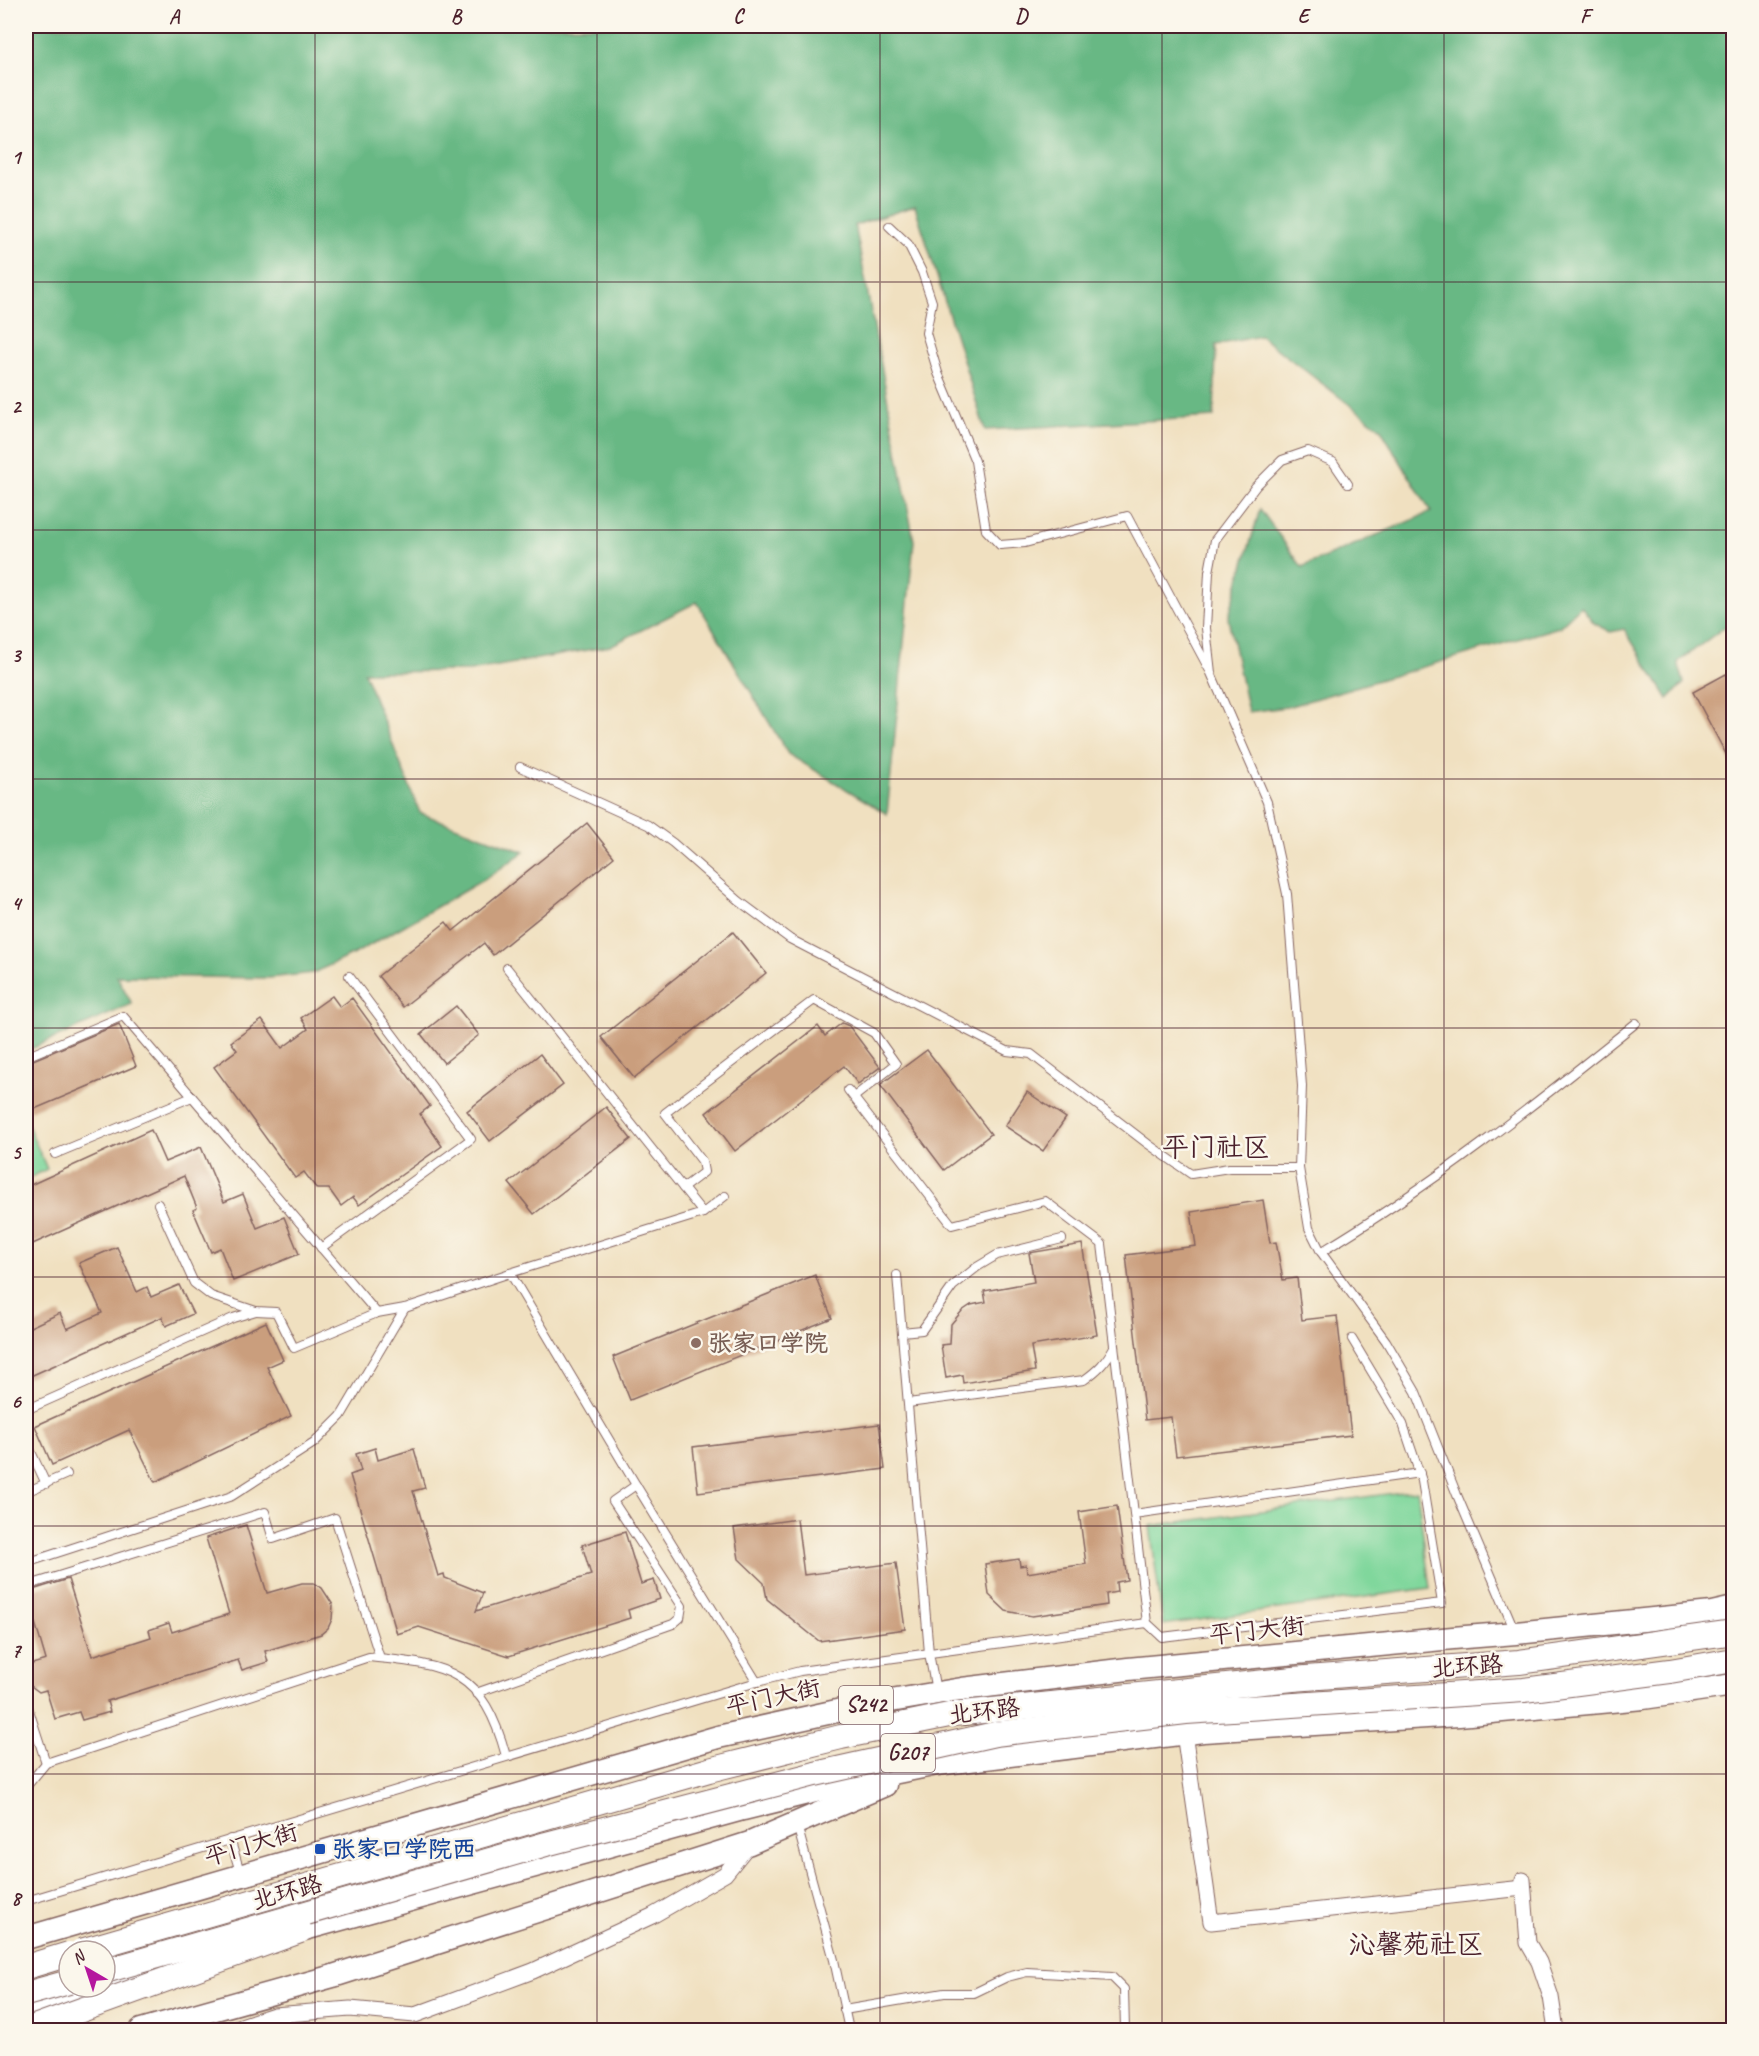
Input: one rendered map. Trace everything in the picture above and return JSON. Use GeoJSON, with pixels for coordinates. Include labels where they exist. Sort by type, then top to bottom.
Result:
{"type":"FeatureCollection","features":[{"type":"Feature","properties":{"kind":"highway","name":"北环路"},"geometry":{"type":"LineString","coordinates":[[117,1941],[710,1770],[841,1737],[954,1714],[1293,1679],[1519,1662],[1734,1632]]}},
{"type":"Feature","properties":{"kind":"highway","name":"北环路"},"geometry":{"type":"LineString","coordinates":[[117,1968],[546,1844],[815,1774],[995,1734],[1186,1712],[1524,1690],[1670,1671],[1734,1659]]}},
{"type":"Feature","properties":{"kind":"highway"},"geometry":{"type":"LineString","coordinates":[[26,2030],[151,1983],[546,1844]]}},
{"type":"Feature","properties":{"kind":"highway"},"geometry":{"type":"LineString","coordinates":[[26,1967],[57,1958]]}},
{"type":"Feature","properties":{"kind":"highway"},"geometry":{"type":"LineString","coordinates":[[26,1994],[57,1992]]}},
{"type":"Feature","properties":{"kind":"main road","name":"平门大街"},"geometry":{"type":"LineString","coordinates":[[32,1936],[718,1737],[855,1707],[930,1694],[1128,1669],[1516,1634],[1700,1614],[1734,1608]]}},
{"type":"Feature","properties":{"kind":"main road"},"geometry":{"type":"LineString","coordinates":[[1453,1638],[1459,1714]]}},
{"type":"Feature","properties":{"kind":"main road"},"geometry":{"type":"LineString","coordinates":[[117,1978],[732,1812],[868,1778],[937,1764],[1184,1733],[1459,1714],[1643,1698],[1734,1685]]}},
{"type":"Feature","properties":{"kind":"main road"},"geometry":{"type":"LineString","coordinates":[[930,1694],[937,1764]]}},
{"type":"Feature","properties":{"kind":"main road"},"geometry":{"type":"LineString","coordinates":[[141,2031],[399,1955],[750,1843],[880,1786],[937,1764]]}},
{"type":"Feature","properties":{"kind":"main road"},"geometry":{"type":"LineString","coordinates":[[32,1936],[57,1981]]}},
{"type":"Feature","properties":{"kind":"main road"},"geometry":{"type":"LineString","coordinates":[[26,2011],[57,1995]]}},
{"type":"Feature","properties":{"kind":"street"},"geometry":{"type":"LineString","coordinates":[[1184,1733],[1211,1922],[1523,1884],[1528,1943],[1539,1962],[1551,1997],[1556,2031]]}},
{"type":"Feature","properties":{"kind":"street"},"geometry":{"type":"LineString","coordinates":[[229,2031],[274,2015],[350,2009],[415,2015],[533,1971],[652,1916],[725,1874],[750,1843]]}},
{"type":"Feature","properties":{"kind":"street"},"geometry":{"type":"LineString","coordinates":[[64,1999],[66,2031]]}},
{"type":"Feature","properties":{"kind":"lane"},"geometry":{"type":"LineString","coordinates":[[889,226],[908,244],[922,272],[932,302],[926,333],[938,373],[975,461],[986,530],[1000,545],[1025,543],[1127,516],[1211,673],[1267,802],[1287,894],[1302,1086],[1299,1168],[1309,1228],[1321,1252],[1386,1341],[1416,1392],[1516,1634]]}},
{"type":"Feature","properties":{"kind":"lane"},"geometry":{"type":"LineString","coordinates":[[1211,673],[1206,628],[1209,572],[1215,540],[1256,486],[1282,460],[1308,451],[1333,462],[1348,484]]}},
{"type":"Feature","properties":{"kind":"lane"},"geometry":{"type":"LineString","coordinates":[[520,767],[648,825],[673,843],[739,901],[790,939],[1006,1051],[1031,1054],[1191,1174],[1229,1168],[1299,1168]]}},
{"type":"Feature","properties":{"kind":"lane"},"geometry":{"type":"LineString","coordinates":[[507,968],[703,1214]]}},
{"type":"Feature","properties":{"kind":"lane"},"geometry":{"type":"LineString","coordinates":[[321,1248],[471,1139],[349,976]]}},
{"type":"Feature","properties":{"kind":"lane"},"geometry":{"type":"LineString","coordinates":[[682,1188],[704,1172],[702,1161],[665,1113],[814,1000],[874,1033],[896,1064],[854,1097]]}},
{"type":"Feature","properties":{"kind":"lane"},"geometry":{"type":"LineString","coordinates":[[26,1057],[123,1016],[377,1314]]}},
{"type":"Feature","properties":{"kind":"lane"},"geometry":{"type":"LineString","coordinates":[[1321,1252],[1433,1180],[1532,1107],[1636,1023]]}},
{"type":"Feature","properties":{"kind":"lane"},"geometry":{"type":"LineString","coordinates":[[848,1090],[952,1226],[1045,1201],[1102,1244],[1147,1623],[1162,1637],[1442,1603],[1420,1473],[1403,1424],[1352,1339]]}},
{"type":"Feature","properties":{"kind":"lane"},"geometry":{"type":"LineString","coordinates":[[55,1154],[192,1097]]}},
{"type":"Feature","properties":{"kind":"lane"},"geometry":{"type":"LineString","coordinates":[[158,1204],[194,1283],[211,1296],[256,1311],[276,1312],[294,1348],[377,1314],[405,1308],[703,1214],[725,1196]]}},
{"type":"Feature","properties":{"kind":"lane"},"geometry":{"type":"LineString","coordinates":[[902,1332],[922,1330],[953,1286],[996,1255],[1062,1239]]}},
{"type":"Feature","properties":{"kind":"lane"},"geometry":{"type":"LineString","coordinates":[[510,1273],[757,1682]]}},
{"type":"Feature","properties":{"kind":"lane"},"geometry":{"type":"LineString","coordinates":[[897,1275],[929,1653],[930,1694]]}},
{"type":"Feature","properties":{"kind":"lane"},"geometry":{"type":"LineString","coordinates":[[26,1563],[232,1496],[320,1439],[341,1416],[405,1308]]}},
{"type":"Feature","properties":{"kind":"lane"},"geometry":{"type":"LineString","coordinates":[[26,1410],[233,1318],[256,1311]]}},
{"type":"Feature","properties":{"kind":"lane"},"geometry":{"type":"LineString","coordinates":[[908,1403],[1084,1380],[1106,1361],[1114,1346]]}},
{"type":"Feature","properties":{"kind":"lane"},"geometry":{"type":"LineString","coordinates":[[26,1441],[45,1484]]}},
{"type":"Feature","properties":{"kind":"lane"},"geometry":{"type":"LineString","coordinates":[[1134,1514],[1420,1473]]}},
{"type":"Feature","properties":{"kind":"lane"},"geometry":{"type":"LineString","coordinates":[[26,1492],[67,1474]]}},
{"type":"Feature","properties":{"kind":"lane"},"geometry":{"type":"LineString","coordinates":[[476,1693],[673,1624],[680,1618],[682,1606],[613,1501],[636,1485]]}},
{"type":"Feature","properties":{"kind":"lane"},"geometry":{"type":"LineString","coordinates":[[26,1586],[265,1512],[273,1539],[335,1518],[380,1658]]}},
{"type":"Feature","properties":{"kind":"lane"},"geometry":{"type":"LineString","coordinates":[[26,1901],[506,1756],[800,1671],[1147,1623]]}},
{"type":"Feature","properties":{"kind":"lane"},"geometry":{"type":"LineString","coordinates":[[26,1787],[46,1763],[369,1658],[417,1662],[450,1671],[469,1683],[493,1719],[506,1756]]}},
{"type":"Feature","properties":{"kind":"lane"},"geometry":{"type":"LineString","coordinates":[[26,1701],[46,1763]]}},
{"type":"Feature","properties":{"kind":"lane"},"geometry":{"type":"LineString","coordinates":[[797,1824],[834,1960],[849,2031]]}},
{"type":"Feature","properties":{"kind":"lane"},"geometry":{"type":"LineString","coordinates":[[230,1839],[241,1875]]}},
{"type":"Feature","properties":{"kind":"lane"},"geometry":{"type":"LineString","coordinates":[[844,2010],[944,1993],[974,1993],[1007,1977],[1027,1972],[1112,1977],[1124,1989],[1125,2031]]}},
{"type":"Feature","properties":{"kind":"green space"},"geometry":{"type":"Polygon","coordinates":[[[26,26],[1733,26],[1733,623],[1678,662],[1684,683],[1668,699],[1624,629],[1611,632],[1594,623],[1581,606],[1559,627],[1287,707],[1248,712],[1228,618],[1260,509],[1302,567],[1431,512],[1380,428],[1260,336],[1216,345],[1214,417],[985,430],[915,206],[855,225],[914,541],[887,814],[788,754],[697,602],[610,646],[470,671],[364,672],[420,813],[524,852],[488,877],[428,912],[356,953],[313,973],[269,978],[117,976],[132,1004],[26,1051],[26,26]]]}},
{"type":"Feature","properties":{"kind":"green space"},"geometry":{"type":"Polygon","coordinates":[[[26,1121],[47,1169],[26,1180],[26,1121]]]}},
{"type":"Feature","properties":{"kind":"green space"},"geometry":{"type":"Polygon","coordinates":[[[1417,1490],[1430,1588],[1163,1625],[1150,1526],[1417,1490]]]}},
{"type":"Feature","properties":{"kind":"building"},"geometry":{"type":"Polygon","coordinates":[[[1726,674],[1734,688],[1734,769],[1693,692],[1726,674]]]}},
{"type":"Feature","properties":{"kind":"building"},"geometry":{"type":"Polygon","coordinates":[[[587,823],[614,857],[493,955],[484,943],[403,1007],[378,976],[446,922],[453,931],[587,823]]]}},
{"type":"Feature","properties":{"kind":"building"},"geometry":{"type":"Polygon","coordinates":[[[733,932],[766,973],[634,1078],[601,1037],[733,932]]]}},
{"type":"Feature","properties":{"kind":"building"},"geometry":{"type":"Polygon","coordinates":[[[332,996],[340,1007],[352,998],[430,1106],[420,1114],[442,1146],[359,1205],[353,1197],[341,1206],[329,1189],[317,1189],[304,1172],[295,1178],[214,1067],[237,1050],[231,1042],[262,1020],[282,1048],[308,1029],[301,1018],[332,996]]]}},
{"type":"Feature","properties":{"kind":"building"},"geometry":{"type":"Polygon","coordinates":[[[456,1006],[479,1035],[444,1063],[421,1034],[456,1006]]]}},
{"type":"Feature","properties":{"kind":"building"},"geometry":{"type":"Polygon","coordinates":[[[842,1023],[849,1026],[880,1067],[858,1084],[844,1066],[735,1151],[706,1113],[818,1026],[825,1036],[842,1023]]]}},
{"type":"Feature","properties":{"kind":"building"},"geometry":{"type":"Polygon","coordinates":[[[119,1024],[136,1066],[30,1111],[26,1099],[26,1063],[119,1024]]]}},
{"type":"Feature","properties":{"kind":"building"},"geometry":{"type":"Polygon","coordinates":[[[927,1050],[991,1134],[944,1170],[880,1085],[927,1050]]]}},
{"type":"Feature","properties":{"kind":"building"},"geometry":{"type":"Polygon","coordinates":[[[540,1054],[563,1085],[490,1141],[467,1111],[540,1054]]]}},
{"type":"Feature","properties":{"kind":"building"},"geometry":{"type":"Polygon","coordinates":[[[1027,1092],[1066,1118],[1043,1151],[1005,1126],[1027,1092]]]}},
{"type":"Feature","properties":{"kind":"building"},"geometry":{"type":"Polygon","coordinates":[[[606,1107],[631,1139],[534,1214],[509,1183],[606,1107]]]}},
{"type":"Feature","properties":{"kind":"building"},"geometry":{"type":"Polygon","coordinates":[[[151,1130],[165,1162],[201,1147],[224,1202],[243,1194],[257,1228],[284,1217],[299,1254],[233,1281],[220,1248],[211,1252],[193,1210],[197,1208],[184,1176],[26,1247],[26,1187],[151,1130]]]}},
{"type":"Feature","properties":{"kind":"building"},"geometry":{"type":"Polygon","coordinates":[[[1263,1200],[1270,1243],[1276,1242],[1283,1280],[1297,1278],[1302,1320],[1337,1316],[1351,1435],[1176,1456],[1171,1417],[1145,1420],[1126,1255],[1196,1246],[1191,1212],[1263,1200]]]}},
{"type":"Feature","properties":{"kind":"building"},"geometry":{"type":"Polygon","coordinates":[[[1082,1244],[1097,1335],[1031,1346],[1035,1371],[963,1383],[962,1375],[946,1378],[941,1345],[950,1344],[951,1324],[962,1311],[971,1305],[986,1302],[984,1291],[1034,1282],[1029,1253],[1082,1244]]]}},
{"type":"Feature","properties":{"kind":"building"},"geometry":{"type":"Polygon","coordinates":[[[117,1247],[137,1292],[147,1287],[151,1297],[179,1285],[193,1314],[166,1326],[162,1317],[26,1378],[26,1329],[60,1313],[67,1329],[102,1313],[79,1263],[117,1247]]]}},
{"type":"Feature","properties":{"kind":"building"},"geometry":{"type":"Polygon","coordinates":[[[815,1275],[832,1318],[630,1400],[613,1357],[815,1275]]]}},
{"type":"Feature","properties":{"kind":"building"},"geometry":{"type":"Polygon","coordinates":[[[266,1322],[283,1360],[267,1367],[291,1416],[155,1482],[129,1430],[52,1465],[35,1426],[266,1322]]]}},
{"type":"Feature","properties":{"kind":"building"},"geometry":{"type":"Polygon","coordinates":[[[879,1424],[885,1469],[698,1492],[693,1447],[879,1424]]]}},
{"type":"Feature","properties":{"kind":"building"},"geometry":{"type":"Polygon","coordinates":[[[375,1448],[378,1460],[414,1449],[425,1488],[413,1491],[438,1576],[444,1574],[445,1578],[483,1593],[476,1611],[591,1575],[582,1545],[625,1532],[641,1584],[654,1580],[660,1599],[628,1610],[630,1618],[509,1656],[419,1627],[397,1634],[350,1475],[361,1471],[356,1454],[375,1448]]]}},
{"type":"Feature","properties":{"kind":"building"},"geometry":{"type":"Polygon","coordinates":[[[1117,1506],[1127,1580],[1116,1582],[1117,1592],[1106,1594],[1107,1605],[1032,1616],[1006,1611],[989,1595],[985,1564],[1019,1559],[1020,1566],[1026,1565],[1027,1573],[1086,1564],[1079,1512],[1117,1506]]]}},
{"type":"Feature","properties":{"kind":"building"},"geometry":{"type":"Polygon","coordinates":[[[797,1519],[804,1575],[896,1563],[905,1629],[819,1641],[767,1599],[764,1583],[739,1559],[734,1528],[797,1519]]]}},
{"type":"Feature","properties":{"kind":"building"},"geometry":{"type":"Polygon","coordinates":[[[246,1525],[267,1593],[302,1583],[314,1583],[322,1588],[333,1605],[332,1619],[328,1628],[321,1634],[265,1651],[268,1662],[242,1670],[238,1660],[107,1701],[110,1712],[82,1720],[79,1712],[55,1719],[46,1690],[39,1692],[31,1686],[27,1676],[32,1664],[46,1660],[26,1592],[68,1579],[92,1656],[151,1637],[149,1630],[169,1623],[172,1632],[229,1614],[206,1538],[246,1525]]]}},
{"type":"Feature","properties":{"kind":"place","name":"张家口学院"},"geometry":{"type":"Point","coordinates":[696,1343]}},
{"type":"Feature","properties":{"kind":"place","name":"张家口学院西"},"geometry":{"type":"Point","coordinates":[320,1849]}},
{"type":"Feature","properties":{"kind":"district","name":"平门社区"},"geometry":{"type":"Point","coordinates":[1216,1147]}},
{"type":"Feature","properties":{"kind":"district","name":"沁馨苑社区"},"geometry":{"type":"Point","coordinates":[1416,1944]}}]}
